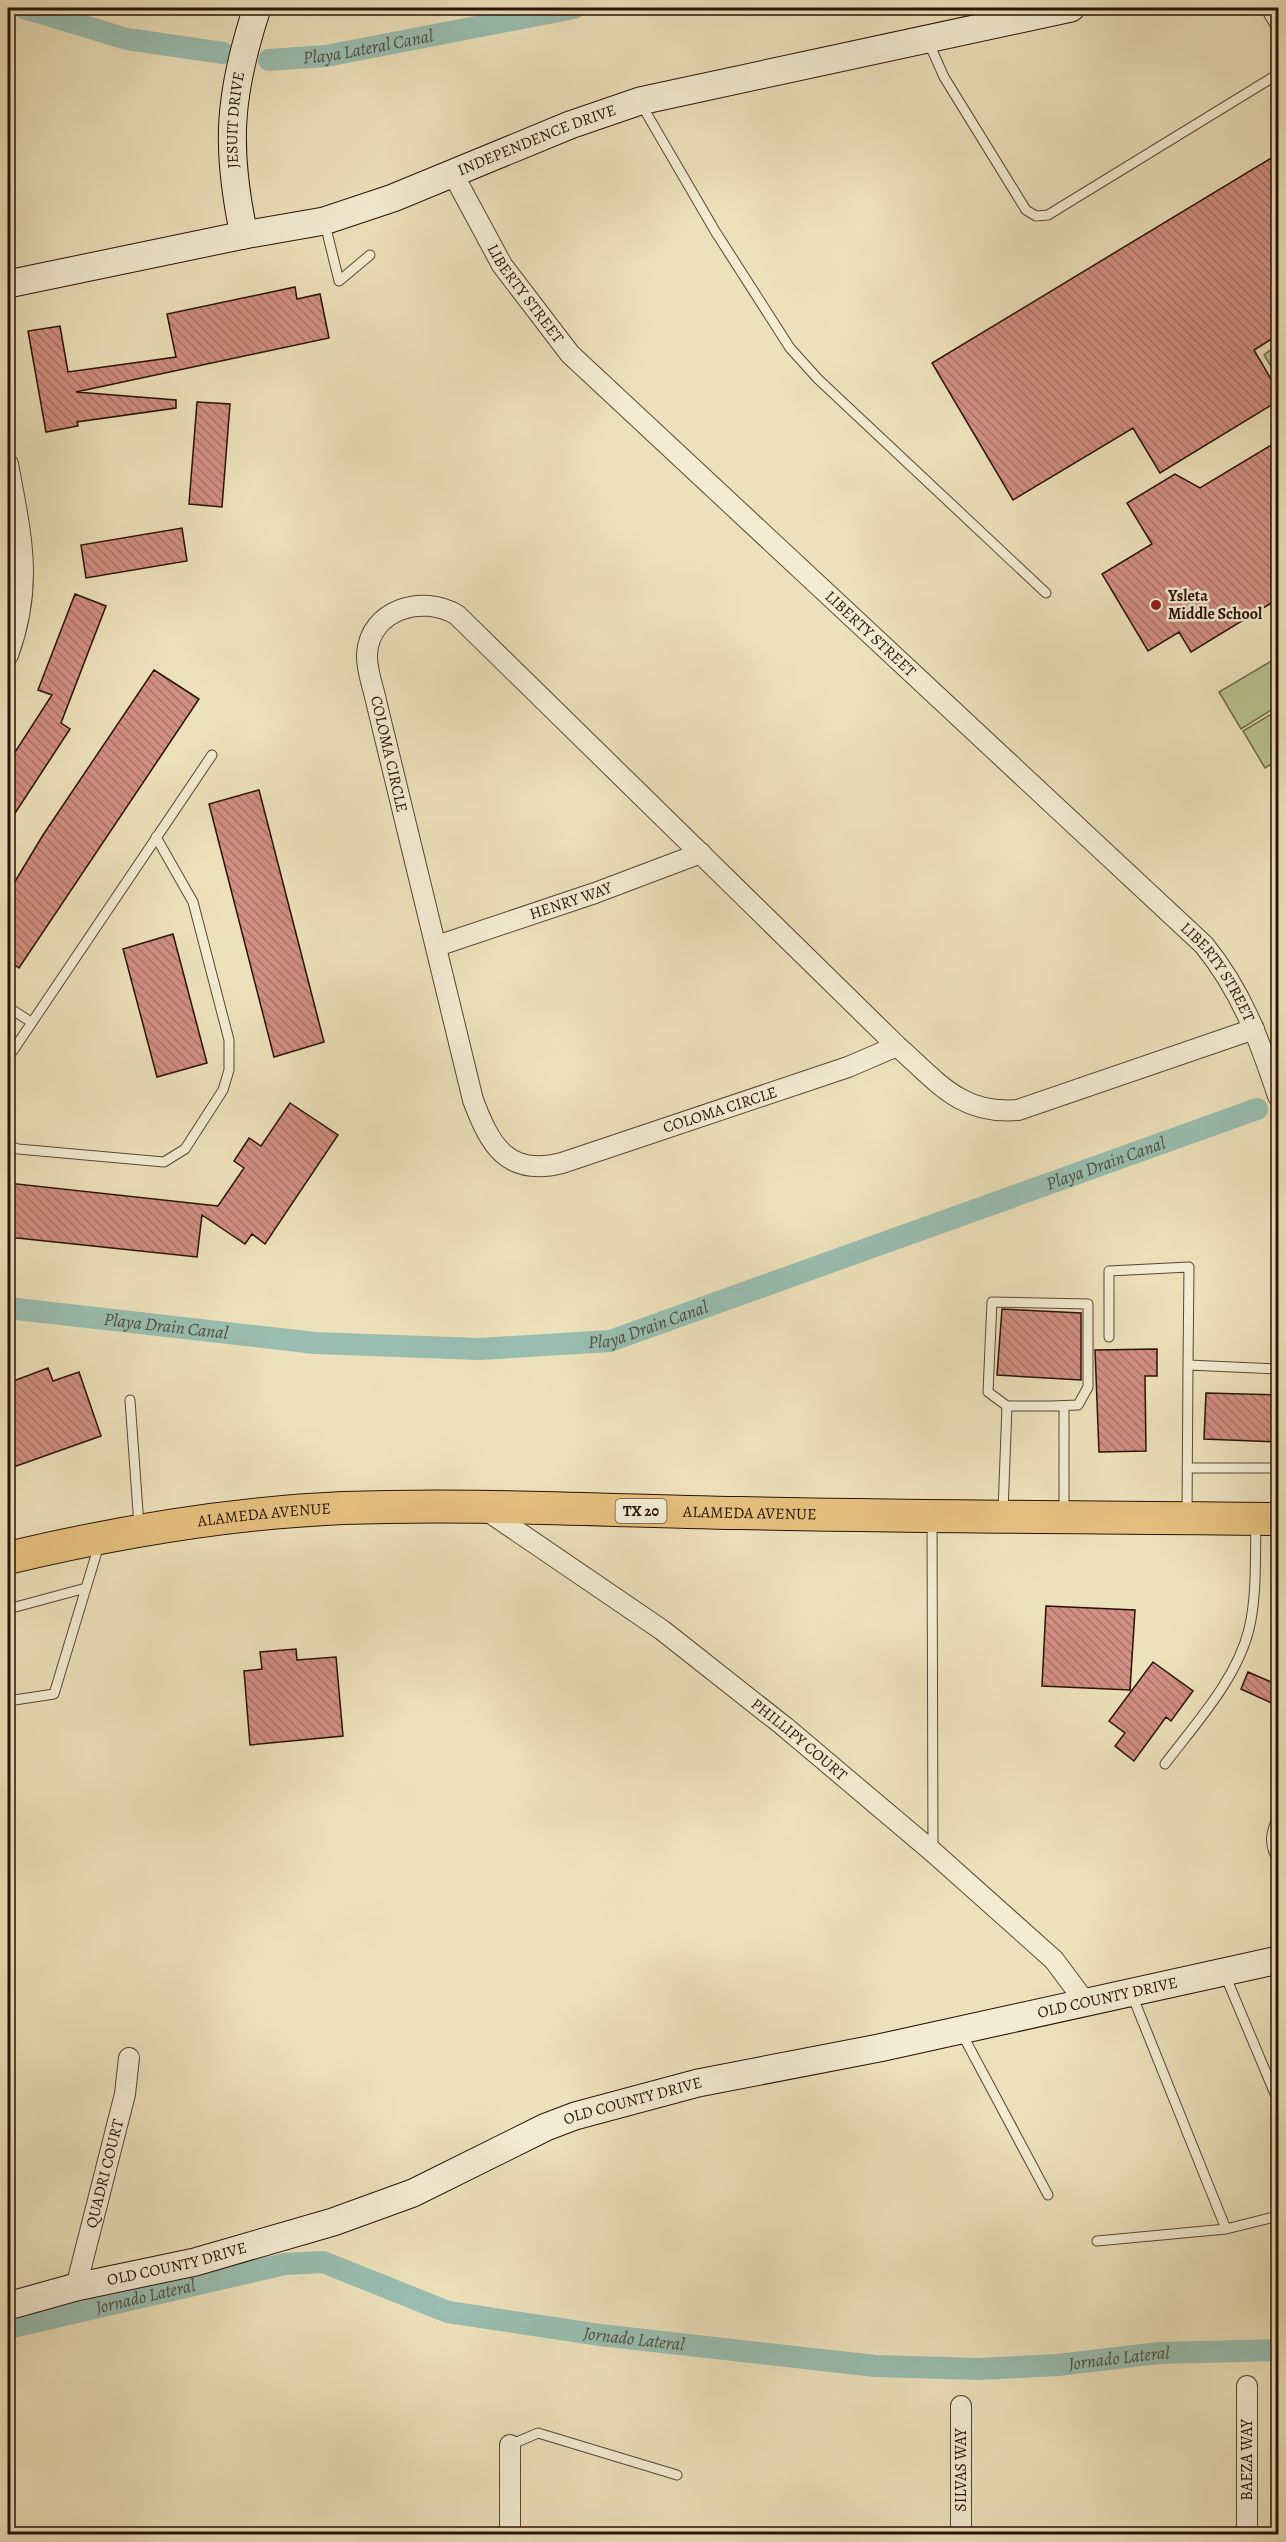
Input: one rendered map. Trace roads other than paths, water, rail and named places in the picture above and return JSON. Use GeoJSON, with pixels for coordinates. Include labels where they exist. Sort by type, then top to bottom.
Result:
{"type":"FeatureCollection","features":[{"type":"Feature","properties":{"kind":"main road","name":"ALAMEDA AVENUE"},"geometry":{"type":"LineString","coordinates":[[8,1558],[139,1531],[199,1522],[343,1508],[483,1508],[932,1517],[1268,1519]]}},
{"type":"Feature","properties":{"kind":"street","name":"JESUIT DRIVE"},"geometry":{"type":"LineString","coordinates":[[244,235],[236,194],[230,140],[235,90],[257,8]]}},
{"type":"Feature","properties":{"kind":"street","name":"INDEPENDENCE DRIVE"},"geometry":{"type":"LineString","coordinates":[[8,284],[244,235],[324,221],[453,174],[570,125],[640,101],[926,37],[1071,8]]}},
{"type":"Feature","properties":{"kind":"street","name":"LIBERTY STREET"},"geometry":{"type":"LineString","coordinates":[[453,174],[502,265],[570,354],[1204,945],[1227,974],[1254,1029],[1272,1057],[1278,1096]]}},
{"type":"Feature","properties":{"kind":"street"},"geometry":{"type":"LineString","coordinates":[[8,464],[21,534],[25,579],[22,607],[8,655]]}},
{"type":"Feature","properties":{"kind":"street","name":"COLOMA CIRCLE"},"geometry":{"type":"LineString","coordinates":[[897,1046],[848,1066],[562,1163],[531,1166],[503,1154],[489,1140],[473,1100],[368,660],[372,636],[386,618],[412,605],[430,604],[456,615],[897,1046],[958,1099],[977,1108],[997,1111],[1018,1110],[1254,1029]]}},
{"type":"Feature","properties":{"kind":"street","name":"HENRY WAY"},"geometry":{"type":"LineString","coordinates":[[437,946],[595,893],[701,853]]}},
{"type":"Feature","properties":{"kind":"street","name":"PHILLIPY COURT"},"geometry":{"type":"LineString","coordinates":[[483,1508],[662,1630],[785,1727],[933,1852],[1054,1960],[1086,2002]]}},
{"type":"Feature","properties":{"kind":"street","name":"OLD COUNTY DRIVE"},"geometry":{"type":"LineString","coordinates":[[8,2306],[76,2287],[195,2262],[333,2222],[413,2193],[575,2116],[698,2084],[960,2030],[1278,1960]]}},
{"type":"Feature","properties":{"kind":"street","name":"QUADRI COURT"},"geometry":{"type":"LineString","coordinates":[[76,2287],[124,2094],[129,2058]]}},
{"type":"Feature","properties":{"kind":"street","name":"BAEZA WAY"},"geometry":{"type":"LineString","coordinates":[[1247,2386],[1247,2535]]}},
{"type":"Feature","properties":{"kind":"street","name":"SILVAS WAY"},"geometry":{"type":"LineString","coordinates":[[961,2406],[961,2535]]}},
{"type":"Feature","properties":{"kind":"street"},"geometry":{"type":"LineString","coordinates":[[510,2445],[510,2535]]}},
{"type":"Feature","properties":{"kind":"lane"},"geometry":{"type":"LineString","coordinates":[[1265,8],[1278,30]]}},
{"type":"Feature","properties":{"kind":"lane"},"geometry":{"type":"LineString","coordinates":[[926,37],[944,77],[996,165],[1026,210],[1036,216],[1048,215],[1278,74]]}},
{"type":"Feature","properties":{"kind":"lane"},"geometry":{"type":"LineString","coordinates":[[640,101],[715,231],[790,348],[818,379],[1046,593]]}},
{"type":"Feature","properties":{"kind":"lane"},"geometry":{"type":"LineString","coordinates":[[324,221],[339,281],[370,255]]}},
{"type":"Feature","properties":{"kind":"lane"},"geometry":{"type":"LineString","coordinates":[[8,1058],[212,755]]}},
{"type":"Feature","properties":{"kind":"lane"},"geometry":{"type":"LineString","coordinates":[[8,1145],[18,1149],[164,1162],[185,1149],[223,1090],[229,1070],[229,1040],[196,914],[193,903],[156,837]]}},
{"type":"Feature","properties":{"kind":"lane"},"geometry":{"type":"LineString","coordinates":[[8,1006],[32,1022]]}},
{"type":"Feature","properties":{"kind":"lane"},"geometry":{"type":"LineString","coordinates":[[1109,1337],[1109,1271],[1189,1267],[1187,1518]]}},
{"type":"Feature","properties":{"kind":"lane"},"geometry":{"type":"LineString","coordinates":[[1051,1406],[1078,1405],[1088,1387],[1088,1304],[992,1302],[988,1392],[1007,1406],[1051,1406],[1064,1406],[1064,1518]]}},
{"type":"Feature","properties":{"kind":"lane"},"geometry":{"type":"LineString","coordinates":[[1188,1365],[1278,1369]]}},
{"type":"Feature","properties":{"kind":"lane"},"geometry":{"type":"LineString","coordinates":[[130,1400],[139,1531]]}},
{"type":"Feature","properties":{"kind":"lane"},"geometry":{"type":"LineString","coordinates":[[1002,1517],[1007,1406]]}},
{"type":"Feature","properties":{"kind":"lane"},"geometry":{"type":"LineString","coordinates":[[1187,1468],[1278,1468]]}},
{"type":"Feature","properties":{"kind":"lane"},"geometry":{"type":"LineString","coordinates":[[932,1517],[933,1852]]}},
{"type":"Feature","properties":{"kind":"lane"},"geometry":{"type":"LineString","coordinates":[[1165,1764],[1204,1712],[1240,1655],[1250,1627],[1268,1519]]}},
{"type":"Feature","properties":{"kind":"lane"},"geometry":{"type":"LineString","coordinates":[[8,1701],[54,1694],[102,1538]]}},
{"type":"Feature","properties":{"kind":"lane"},"geometry":{"type":"LineString","coordinates":[[8,1610],[86,1588]]}},
{"type":"Feature","properties":{"kind":"lane"},"geometry":{"type":"LineString","coordinates":[[1278,1816],[1272,1831],[1271,1845],[1278,1860]]}},
{"type":"Feature","properties":{"kind":"lane"},"geometry":{"type":"LineString","coordinates":[[1224,1972],[1278,2101]]}},
{"type":"Feature","properties":{"kind":"lane"},"geometry":{"type":"LineString","coordinates":[[1131,1993],[1226,2229]]}},
{"type":"Feature","properties":{"kind":"lane"},"geometry":{"type":"LineString","coordinates":[[960,2030],[1048,2194]]}},
{"type":"Feature","properties":{"kind":"lane"},"geometry":{"type":"LineString","coordinates":[[1097,2241],[1226,2229],[1278,2216]]}},
{"type":"Feature","properties":{"kind":"lane"},"geometry":{"type":"LineString","coordinates":[[510,2445],[538,2433],[677,2475]]}},
{"type":"Feature","properties":{"kind":"waterway","name":"Playa Lateral Canal"},"geometry":{"type":"LineString","coordinates":[[24,8],[127,39],[223,53]]}},
{"type":"Feature","properties":{"kind":"waterway","name":"Playa Lateral Canal"},"geometry":{"type":"LineString","coordinates":[[269,60],[326,56],[574,8]]}},
{"type":"Feature","properties":{"kind":"waterway","name":"Playa Drain Canal"},"geometry":{"type":"LineString","coordinates":[[8,1308],[315,1343],[479,1349],[610,1341],[1257,1109]]}},
{"type":"Feature","properties":{"kind":"waterway","name":"Jornado Lateral"},"geometry":{"type":"LineString","coordinates":[[8,2328],[285,2264],[323,2262],[448,2312],[600,2335],[875,2366],[979,2369],[1058,2365],[1159,2353],[1278,2350]]}},
{"type":"Feature","properties":{"kind":"place","name":"Ysleta Middle School"},"geometry":{"type":"Point","coordinates":[1156,605]}}]}
